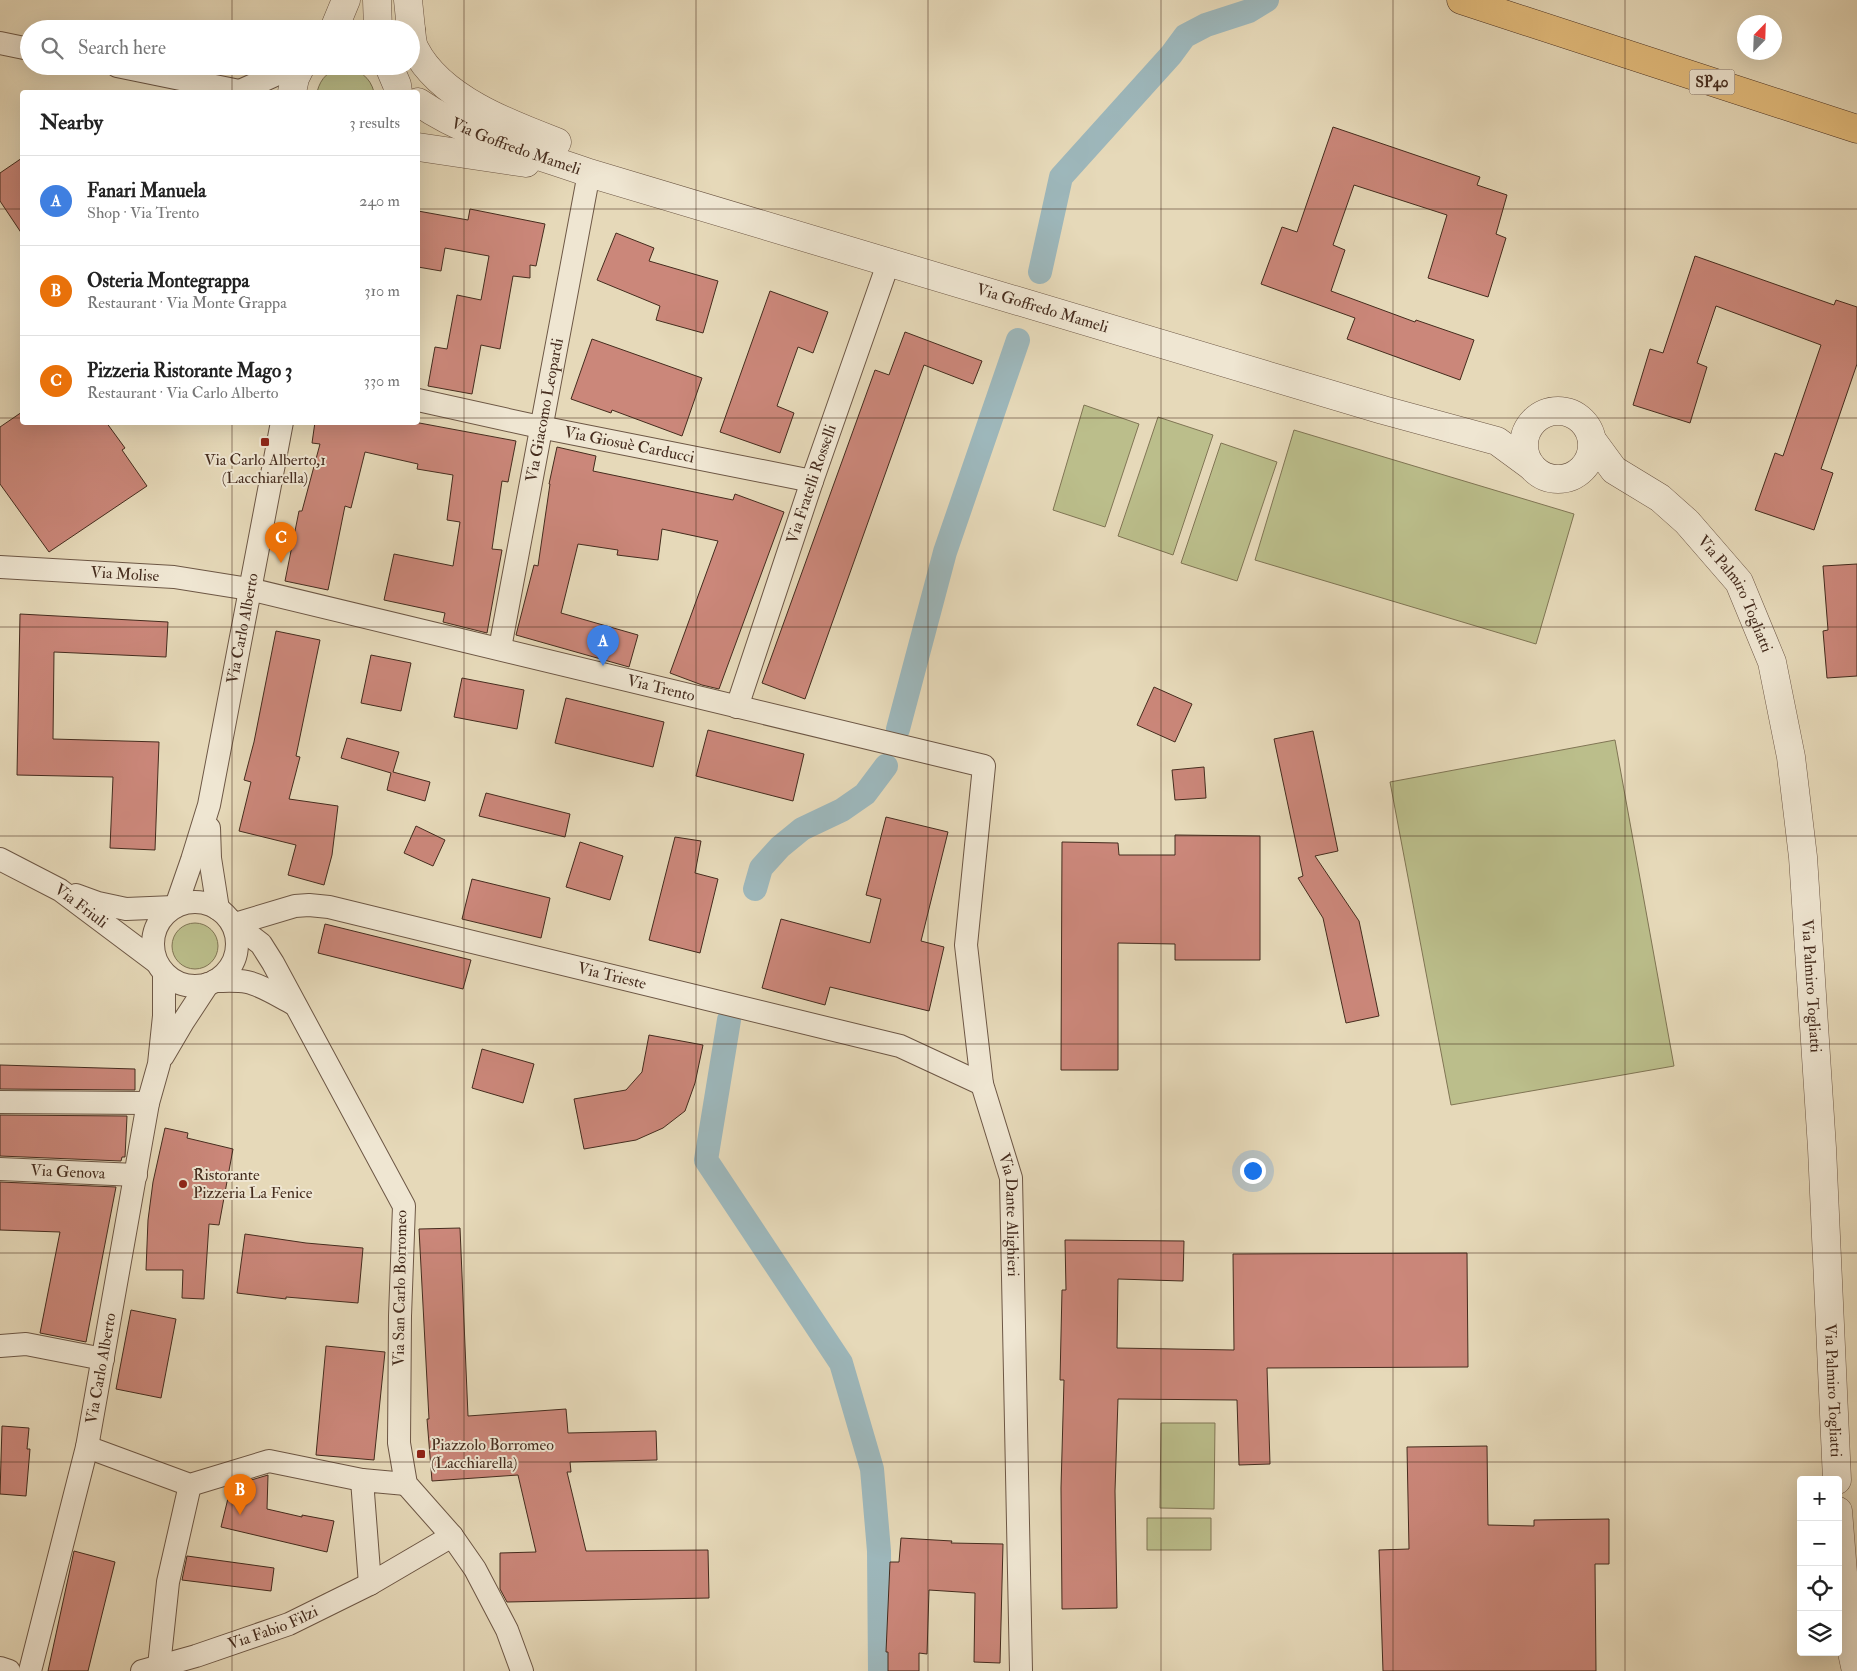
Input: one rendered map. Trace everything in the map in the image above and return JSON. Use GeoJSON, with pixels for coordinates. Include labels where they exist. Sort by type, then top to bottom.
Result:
{"type":"FeatureCollection","features":[{"type":"Feature","properties":{"kind":"main road","name":"SP40"},"geometry":{"type":"LineString","coordinates":[[1461,0],[1857,129]]}},
{"type":"Feature","properties":{"kind":"street"},"geometry":{"type":"LineString","coordinates":[[338,20],[346,0]]}},
{"type":"Feature","properties":{"kind":"street"},"geometry":{"type":"LineString","coordinates":[[377,0],[378,20]]}},
{"type":"Feature","properties":{"kind":"street"},"geometry":{"type":"LineString","coordinates":[[408,0],[410,20]]}},
{"type":"Feature","properties":{"kind":"street"},"geometry":{"type":"LineString","coordinates":[[0,43],[20,47]]}},
{"type":"Feature","properties":{"kind":"street"},"geometry":{"type":"LineString","coordinates":[[420,56],[437,80],[479,108],[516,126],[568,146],[671,197]]}},
{"type":"Feature","properties":{"kind":"street"},"geometry":{"type":"LineString","coordinates":[[160,75],[232,90]]}},
{"type":"Feature","properties":{"kind":"street"},"geometry":{"type":"LineString","coordinates":[[246,90],[277,75]]}},
{"type":"Feature","properties":{"kind":"street"},"geometry":{"type":"LineString","coordinates":[[292,90],[297,75]]}},
{"type":"Feature","properties":{"kind":"street","name":"Via Goffredo Mameli"},"geometry":{"type":"LineString","coordinates":[[420,102],[436,114],[463,128],[589,172],[1383,410],[1497,441],[1539,474],[1550,478],[1561,480],[1614,470]]}},
{"type":"Feature","properties":{"kind":"street","name":"Via Goffredo Mameli"},"geometry":{"type":"LineString","coordinates":[[420,147],[589,172]]}},
{"type":"Feature","properties":{"kind":"street","name":"Via Giacomo Leopardi"},"geometry":{"type":"LineString","coordinates":[[500,648],[589,172]]}},
{"type":"Feature","properties":{"kind":"street","name":"Via Fratelli Rosselli"},"geometry":{"type":"LineString","coordinates":[[738,707],[812,481],[889,261]]}},
{"type":"Feature","properties":{"kind":"street","name":"Via Giosuè Carducci"},"geometry":{"type":"LineString","coordinates":[[420,400],[540,427],[812,481]]}},
{"type":"Feature","properties":{"kind":"street"},"geometry":{"type":"LineString","coordinates":[[1497,441],[1531,424],[1538,417],[1546,413],[1556,411],[1574,415],[1582,420],[1589,429],[1592,440],[1592,452],[1589,462],[1582,471],[1572,477]]}},
{"type":"Feature","properties":{"kind":"street"},"geometry":{"type":"LineString","coordinates":[[1531,424],[1526,434],[1524,445],[1526,456],[1531,466]]}},
{"type":"Feature","properties":{"kind":"street","name":"Via Carlo Alberto"},"geometry":{"type":"LineString","coordinates":[[30,1671],[87,1447],[148,1103],[159,1064],[164,1016],[160,968],[152,946],[154,934],[157,924],[175,906],[209,805],[281,425]]}},
{"type":"Feature","properties":{"kind":"street"},"geometry":{"type":"LineString","coordinates":[[1592,440],[1614,470]]}},
{"type":"Feature","properties":{"kind":"street","name":"Via Palmiro Togliatti"},"geometry":{"type":"LineString","coordinates":[[1614,470],[1660,498],[1687,522],[1739,582],[1772,662],[1791,757],[1803,857],[1822,1148],[1837,1476]]}},
{"type":"Feature","properties":{"kind":"street","name":"Via Molise"},"geometry":{"type":"LineString","coordinates":[[0,567],[174,577],[249,589]]}},
{"type":"Feature","properties":{"kind":"street","name":"Via Trento"},"geometry":{"type":"LineString","coordinates":[[249,589],[984,766]]}},
{"type":"Feature","properties":{"kind":"street","name":"Via Dante Alighieri"},"geometry":{"type":"LineString","coordinates":[[984,766],[966,944],[982,1084],[1011,1178],[1021,1671]]}},
{"type":"Feature","properties":{"kind":"street","name":"Via Carlo Alberto"},"geometry":{"type":"LineString","coordinates":[[159,1064],[183,1022],[211,983],[228,970],[235,958],[237,947],[235,930],[228,918],[210,858],[209,805]]}},
{"type":"Feature","properties":{"kind":"street","name":"Via Friuli"},"geometry":{"type":"LineString","coordinates":[[0,859],[60,890],[160,968]]}},
{"type":"Feature","properties":{"kind":"street"},"geometry":{"type":"LineString","coordinates":[[60,890],[98,903],[126,909],[175,906],[188,902],[207,903],[228,918]]}},
{"type":"Feature","properties":{"kind":"street","name":"Via Trieste"},"geometry":{"type":"LineString","coordinates":[[228,918],[295,906],[329,907],[900,1046],[982,1084]]}},
{"type":"Feature","properties":{"kind":"street","name":"Via San Carlo Borromeo"},"geometry":{"type":"LineString","coordinates":[[228,918],[261,944],[274,963],[294,1004],[404,1206],[400,1316],[399,1443],[406,1484]]}},
{"type":"Feature","properties":{"kind":"street"},"geometry":{"type":"LineString","coordinates":[[160,968],[175,982],[192,986],[211,983],[247,982],[262,986],[272,994],[294,1004]]}},
{"type":"Feature","properties":{"kind":"street"},"geometry":{"type":"LineString","coordinates":[[0,1102],[148,1103]]}},
{"type":"Feature","properties":{"kind":"street","name":"Via Genova"},"geometry":{"type":"LineString","coordinates":[[0,1169],[136,1175]]}},
{"type":"Feature","properties":{"kind":"street"},"geometry":{"type":"LineString","coordinates":[[0,1346],[26,1344],[103,1359]]}},
{"type":"Feature","properties":{"kind":"street"},"geometry":{"type":"LineString","coordinates":[[87,1447],[190,1485],[269,1461],[362,1480],[406,1484],[452,1536],[475,1569],[507,1630],[522,1671]]}},
{"type":"Feature","properties":{"kind":"street"},"geometry":{"type":"LineString","coordinates":[[362,1480],[370,1584]]}},
{"type":"Feature","properties":{"kind":"street"},"geometry":{"type":"LineString","coordinates":[[150,1668],[190,1485]]}},
{"type":"Feature","properties":{"kind":"street"},"geometry":{"type":"LineString","coordinates":[[1839,1521],[1848,1634],[1856,1671]]}},
{"type":"Feature","properties":{"kind":"street","name":"Via Fabio Filzi"},"geometry":{"type":"LineString","coordinates":[[150,1668],[196,1656],[289,1624],[370,1584],[452,1536]]}},
{"type":"Feature","properties":{"kind":"street"},"geometry":{"type":"LineString","coordinates":[[1838,1671],[1848,1634]]}},
{"type":"Feature","properties":{"kind":"street"},"geometry":{"type":"LineString","coordinates":[[0,1668],[10,1671]]}},
{"type":"Feature","properties":{"kind":"green space"},"geometry":{"type":"Polygon","coordinates":[[[326,75],[364,75],[373,90],[318,90],[326,75]]]}},
{"type":"Feature","properties":{"kind":"green space"},"geometry":{"type":"Polygon","coordinates":[[[1084,405],[1139,424],[1105,527],[1053,510],[1084,405]]]}},
{"type":"Feature","properties":{"kind":"green space"},"geometry":{"type":"Polygon","coordinates":[[[1158,417],[1213,435],[1173,555],[1118,536],[1158,417]]]}},
{"type":"Feature","properties":{"kind":"green space"},"geometry":{"type":"Polygon","coordinates":[[[1294,430],[1574,514],[1536,644],[1255,560],[1294,430]]]}},
{"type":"Feature","properties":{"kind":"green space"},"geometry":{"type":"Polygon","coordinates":[[[1221,443],[1277,462],[1237,581],[1181,563],[1221,443]]]}},
{"type":"Feature","properties":{"kind":"green space"},"geometry":{"type":"Polygon","coordinates":[[[1615,740],[1674,1066],[1451,1105],[1390,782],[1615,740]]]}},
{"type":"Feature","properties":{"kind":"green space"},"geometry":{"type":"Polygon","coordinates":[[[195,923],[208,927],[214,933],[218,946],[214,959],[208,965],[195,969],[182,965],[176,959],[172,946],[176,933],[182,927],[195,923]]]}},
{"type":"Feature","properties":{"kind":"green space"},"geometry":{"type":"Polygon","coordinates":[[[1161,1423],[1215,1423],[1214,1509],[1160,1508],[1161,1423]]]}},
{"type":"Feature","properties":{"kind":"green space"},"geometry":{"type":"Polygon","coordinates":[[[1147,1518],[1211,1518],[1211,1550],[1147,1550],[1147,1518]]]}},
{"type":"Feature","properties":{"kind":"building"},"geometry":{"type":"Polygon","coordinates":[[[1333,127],[1480,177],[1477,185],[1507,195],[1496,234],[1506,238],[1488,297],[1428,278],[1447,215],[1354,185],[1333,245],[1345,250],[1331,291],[1415,322],[1416,320],[1474,340],[1460,380],[1347,339],[1355,318],[1261,284],[1282,227],[1297,232],[1333,127]]]}},
{"type":"Feature","properties":{"kind":"building"},"geometry":{"type":"Polygon","coordinates":[[[20,159],[20,231],[0,201],[0,173],[20,159]]]}},
{"type":"Feature","properties":{"kind":"building"},"geometry":{"type":"Polygon","coordinates":[[[470,209],[545,224],[536,266],[530,265],[530,278],[513,276],[500,349],[481,345],[472,394],[428,386],[435,347],[447,349],[457,295],[481,300],[489,256],[445,248],[441,271],[420,267],[420,211],[468,220],[470,209]]]}},
{"type":"Feature","properties":{"kind":"building"},"geometry":{"type":"Polygon","coordinates":[[[616,233],[654,248],[649,261],[718,281],[703,333],[656,320],[660,306],[597,280],[616,233]]]}},
{"type":"Feature","properties":{"kind":"building"},"geometry":{"type":"Polygon","coordinates":[[[1695,256],[1834,305],[1836,300],[1857,307],[1857,364],[1821,469],[1833,473],[1814,530],[1755,510],[1775,453],[1783,456],[1821,345],[1716,306],[1697,363],[1707,367],[1690,423],[1633,405],[1650,349],[1663,353],[1695,256]]]}},
{"type":"Feature","properties":{"kind":"building"},"geometry":{"type":"Polygon","coordinates":[[[770,291],[828,312],[813,353],[798,347],[777,406],[794,413],[780,453],[720,432],[770,291]]]}},
{"type":"Feature","properties":{"kind":"building"},"geometry":{"type":"Polygon","coordinates":[[[905,332],[982,361],[973,384],[924,365],[805,699],[762,683],[875,370],[889,375],[905,332]]]}},
{"type":"Feature","properties":{"kind":"building"},"geometry":{"type":"Polygon","coordinates":[[[592,339],[702,378],[682,436],[612,410],[611,413],[571,399],[592,339]]]}},
{"type":"Feature","properties":{"kind":"building"},"geometry":{"type":"Polygon","coordinates":[[[20,413],[20,425],[108,425],[125,448],[122,450],[147,486],[49,552],[0,484],[0,427],[20,413]]]}},
{"type":"Feature","properties":{"kind":"building"},"geometry":{"type":"Polygon","coordinates":[[[420,423],[516,441],[508,482],[502,481],[492,549],[502,550],[487,633],[443,622],[445,613],[384,600],[394,554],[453,566],[460,522],[447,520],[453,475],[417,469],[418,464],[365,452],[351,508],[345,506],[328,590],[285,581],[299,511],[302,511],[320,444],[312,443],[315,425],[420,425],[420,423]]]}},
{"type":"Feature","properties":{"kind":"building"},"geometry":{"type":"Polygon","coordinates":[[[557,447],[596,456],[593,471],[733,500],[735,494],[784,512],[719,689],[670,673],[718,541],[662,529],[658,560],[617,555],[618,550],[578,544],[561,613],[638,635],[629,667],[516,635],[534,565],[538,566],[549,484],[557,447]]]}},
{"type":"Feature","properties":{"kind":"building"},"geometry":{"type":"Polygon","coordinates":[[[1857,564],[1857,676],[1827,678],[1823,631],[1828,630],[1823,566],[1857,564]]]}},
{"type":"Feature","properties":{"kind":"building"},"geometry":{"type":"Polygon","coordinates":[[[20,614],[168,622],[166,657],[54,652],[53,739],[159,742],[155,850],[110,848],[113,777],[17,775],[20,614]]]}},
{"type":"Feature","properties":{"kind":"building"},"geometry":{"type":"Polygon","coordinates":[[[276,631],[320,640],[296,756],[300,757],[289,799],[338,806],[332,855],[324,885],[288,875],[296,845],[239,831],[251,782],[244,780],[254,742],[276,631]]]}},
{"type":"Feature","properties":{"kind":"building"},"geometry":{"type":"Polygon","coordinates":[[[371,655],[411,663],[401,711],[361,703],[371,655]]]}},
{"type":"Feature","properties":{"kind":"building"},"geometry":{"type":"Polygon","coordinates":[[[462,678],[524,690],[517,729],[454,717],[462,678]]]}},
{"type":"Feature","properties":{"kind":"building"},"geometry":{"type":"Polygon","coordinates":[[[1154,687],[1192,704],[1175,742],[1137,725],[1154,687]]]}},
{"type":"Feature","properties":{"kind":"building"},"geometry":{"type":"Polygon","coordinates":[[[566,698],[664,722],[653,767],[555,743],[566,698]]]}},
{"type":"Feature","properties":{"kind":"building"},"geometry":{"type":"Polygon","coordinates":[[[708,730],[804,754],[793,801],[696,776],[708,730]]]}},
{"type":"Feature","properties":{"kind":"building"},"geometry":{"type":"Polygon","coordinates":[[[1313,731],[1338,851],[1315,856],[1359,921],[1379,1016],[1346,1023],[1323,918],[1298,878],[1303,876],[1274,739],[1313,731]]]}},
{"type":"Feature","properties":{"kind":"building"},"geometry":{"type":"Polygon","coordinates":[[[347,738],[399,752],[393,772],[430,782],[425,801],[387,790],[391,773],[341,758],[347,738]]]}},
{"type":"Feature","properties":{"kind":"building"},"geometry":{"type":"Polygon","coordinates":[[[1204,767],[1206,798],[1175,800],[1172,770],[1204,767]]]}},
{"type":"Feature","properties":{"kind":"building"},"geometry":{"type":"Polygon","coordinates":[[[486,793],[570,814],[565,837],[479,816],[486,793]]]}},
{"type":"Feature","properties":{"kind":"building"},"geometry":{"type":"Polygon","coordinates":[[[886,817],[948,832],[921,941],[944,947],[929,1011],[830,987],[825,1005],[762,988],[781,919],[870,943],[881,899],[866,895],[886,817]]]}},
{"type":"Feature","properties":{"kind":"building"},"geometry":{"type":"Polygon","coordinates":[[[416,826],[445,840],[433,866],[404,853],[416,826]]]}},
{"type":"Feature","properties":{"kind":"building"},"geometry":{"type":"Polygon","coordinates":[[[1175,835],[1260,836],[1260,960],[1175,960],[1175,944],[1118,943],[1118,1070],[1061,1070],[1062,842],[1118,843],[1119,855],[1175,855],[1175,835]]]}},
{"type":"Feature","properties":{"kind":"building"},"geometry":{"type":"Polygon","coordinates":[[[675,837],[701,841],[695,873],[718,879],[700,953],[649,940],[675,837]]]}},
{"type":"Feature","properties":{"kind":"building"},"geometry":{"type":"Polygon","coordinates":[[[580,842],[623,856],[610,900],[566,887],[580,842]]]}},
{"type":"Feature","properties":{"kind":"building"},"geometry":{"type":"Polygon","coordinates":[[[472,879],[550,898],[541,938],[462,919],[472,879]]]}},
{"type":"Feature","properties":{"kind":"building"},"geometry":{"type":"Polygon","coordinates":[[[325,924],[471,960],[463,989],[318,953],[325,924]]]}},
{"type":"Feature","properties":{"kind":"building"},"geometry":{"type":"Polygon","coordinates":[[[649,1035],[703,1045],[695,1083],[685,1111],[663,1128],[636,1140],[584,1149],[574,1099],[626,1090],[642,1072],[649,1035]]]}},
{"type":"Feature","properties":{"kind":"building"},"geometry":{"type":"Polygon","coordinates":[[[482,1049],[534,1064],[523,1103],[472,1088],[482,1049]]]}},
{"type":"Feature","properties":{"kind":"building"},"geometry":{"type":"Polygon","coordinates":[[[0,1065],[135,1069],[135,1090],[0,1089],[0,1065]]]}},
{"type":"Feature","properties":{"kind":"building"},"geometry":{"type":"Polygon","coordinates":[[[0,1115],[127,1116],[125,1157],[122,1157],[121,1161],[0,1156],[0,1115]]]}},
{"type":"Feature","properties":{"kind":"building"},"geometry":{"type":"Polygon","coordinates":[[[165,1128],[188,1133],[187,1138],[233,1149],[219,1225],[209,1224],[204,1299],[182,1298],[183,1270],[146,1270],[148,1220],[153,1182],[165,1128]]]}},
{"type":"Feature","properties":{"kind":"building"},"geometry":{"type":"Polygon","coordinates":[[[0,1182],[116,1187],[86,1342],[40,1333],[60,1232],[0,1230],[0,1182]]]}},
{"type":"Feature","properties":{"kind":"building"},"geometry":{"type":"Polygon","coordinates":[[[460,1228],[468,1416],[566,1409],[568,1433],[656,1431],[657,1460],[570,1462],[571,1472],[567,1472],[586,1551],[708,1550],[709,1598],[507,1602],[500,1589],[500,1553],[536,1552],[518,1475],[432,1481],[427,1419],[429,1419],[419,1229],[460,1228]]]}},
{"type":"Feature","properties":{"kind":"building"},"geometry":{"type":"Polygon","coordinates":[[[245,1234],[306,1243],[363,1248],[358,1303],[286,1297],[286,1299],[237,1293],[245,1234]]]}},
{"type":"Feature","properties":{"kind":"building"},"geometry":{"type":"Polygon","coordinates":[[[1065,1240],[1184,1241],[1183,1281],[1118,1279],[1117,1348],[1234,1350],[1233,1254],[1467,1253],[1468,1367],[1267,1368],[1270,1464],[1239,1465],[1237,1400],[1118,1399],[1115,1491],[1117,1608],[1062,1609],[1061,1488],[1064,1380],[1060,1380],[1062,1290],[1066,1290],[1065,1240]]]}},
{"type":"Feature","properties":{"kind":"building"},"geometry":{"type":"Polygon","coordinates":[[[131,1310],[176,1319],[161,1398],[116,1389],[131,1310]]]}},
{"type":"Feature","properties":{"kind":"building"},"geometry":{"type":"Polygon","coordinates":[[[326,1346],[385,1352],[374,1460],[316,1455],[326,1346]]]}},
{"type":"Feature","properties":{"kind":"building"},"geometry":{"type":"Polygon","coordinates":[[[2,1426],[29,1428],[27,1449],[30,1449],[26,1496],[0,1494],[2,1426]]]}},
{"type":"Feature","properties":{"kind":"building"},"geometry":{"type":"Polygon","coordinates":[[[1487,1446],[1488,1525],[1534,1526],[1534,1520],[1609,1519],[1609,1564],[1595,1564],[1596,1671],[1383,1671],[1379,1550],[1409,1549],[1407,1447],[1487,1446]]]}},
{"type":"Feature","properties":{"kind":"building"},"geometry":{"type":"Polygon","coordinates":[[[268,1475],[267,1509],[302,1517],[302,1515],[334,1521],[327,1552],[221,1527],[231,1486],[268,1475]]]}},
{"type":"Feature","properties":{"kind":"building"},"geometry":{"type":"Polygon","coordinates":[[[901,1538],[952,1541],[951,1543],[1003,1544],[1000,1663],[974,1662],[975,1593],[929,1590],[927,1654],[919,1653],[919,1671],[888,1671],[888,1652],[886,1652],[890,1562],[899,1562],[901,1538]]]}},
{"type":"Feature","properties":{"kind":"building"},"geometry":{"type":"Polygon","coordinates":[[[74,1551],[115,1562],[88,1671],[48,1671],[74,1551]]]}},
{"type":"Feature","properties":{"kind":"building"},"geometry":{"type":"Polygon","coordinates":[[[187,1556],[274,1568],[271,1591],[182,1580],[187,1556]]]}},
{"type":"Feature","properties":{"kind":"waterway"},"geometry":{"type":"LineString","coordinates":[[1040,272],[1061,177],[1171,55],[1185,36],[1206,25],[1249,11],[1267,0]]}},
{"type":"Feature","properties":{"kind":"waterway"},"geometry":{"type":"LineString","coordinates":[[898,729],[945,552],[1018,340]]}},
{"type":"Feature","properties":{"kind":"waterway"},"geometry":{"type":"LineString","coordinates":[[755,889],[761,868],[780,847],[802,829],[842,810],[865,794],[886,766]]}},
{"type":"Feature","properties":{"kind":"waterway"},"geometry":{"type":"LineString","coordinates":[[729,1020],[706,1160],[841,1363],[872,1469],[879,1551],[880,1671]]}},
{"type":"Feature","properties":{"kind":"place","name":"Via Carlo Alberto,1 (Lacchiarella)"},"geometry":{"type":"Point","coordinates":[265,442]}},
{"type":"Feature","properties":{"kind":"place","name":"Pizzeria Ristorante Mago 3"},"geometry":{"type":"Point","coordinates":[281,563]}},
{"type":"Feature","properties":{"kind":"place","name":"Fanari Manuela"},"geometry":{"type":"Point","coordinates":[603,666]}},
{"type":"Feature","properties":{"kind":"place","name":"Ristorante Pizzeria La Fenice"},"geometry":{"type":"Point","coordinates":[183,1184]}},
{"type":"Feature","properties":{"kind":"place","name":"Piazzolo Borromeo (Lacchiarella)"},"geometry":{"type":"Point","coordinates":[421,1454]}},
{"type":"Feature","properties":{"kind":"place","name":"Osteria Montegrappa"},"geometry":{"type":"Point","coordinates":[240,1515]}}]}
